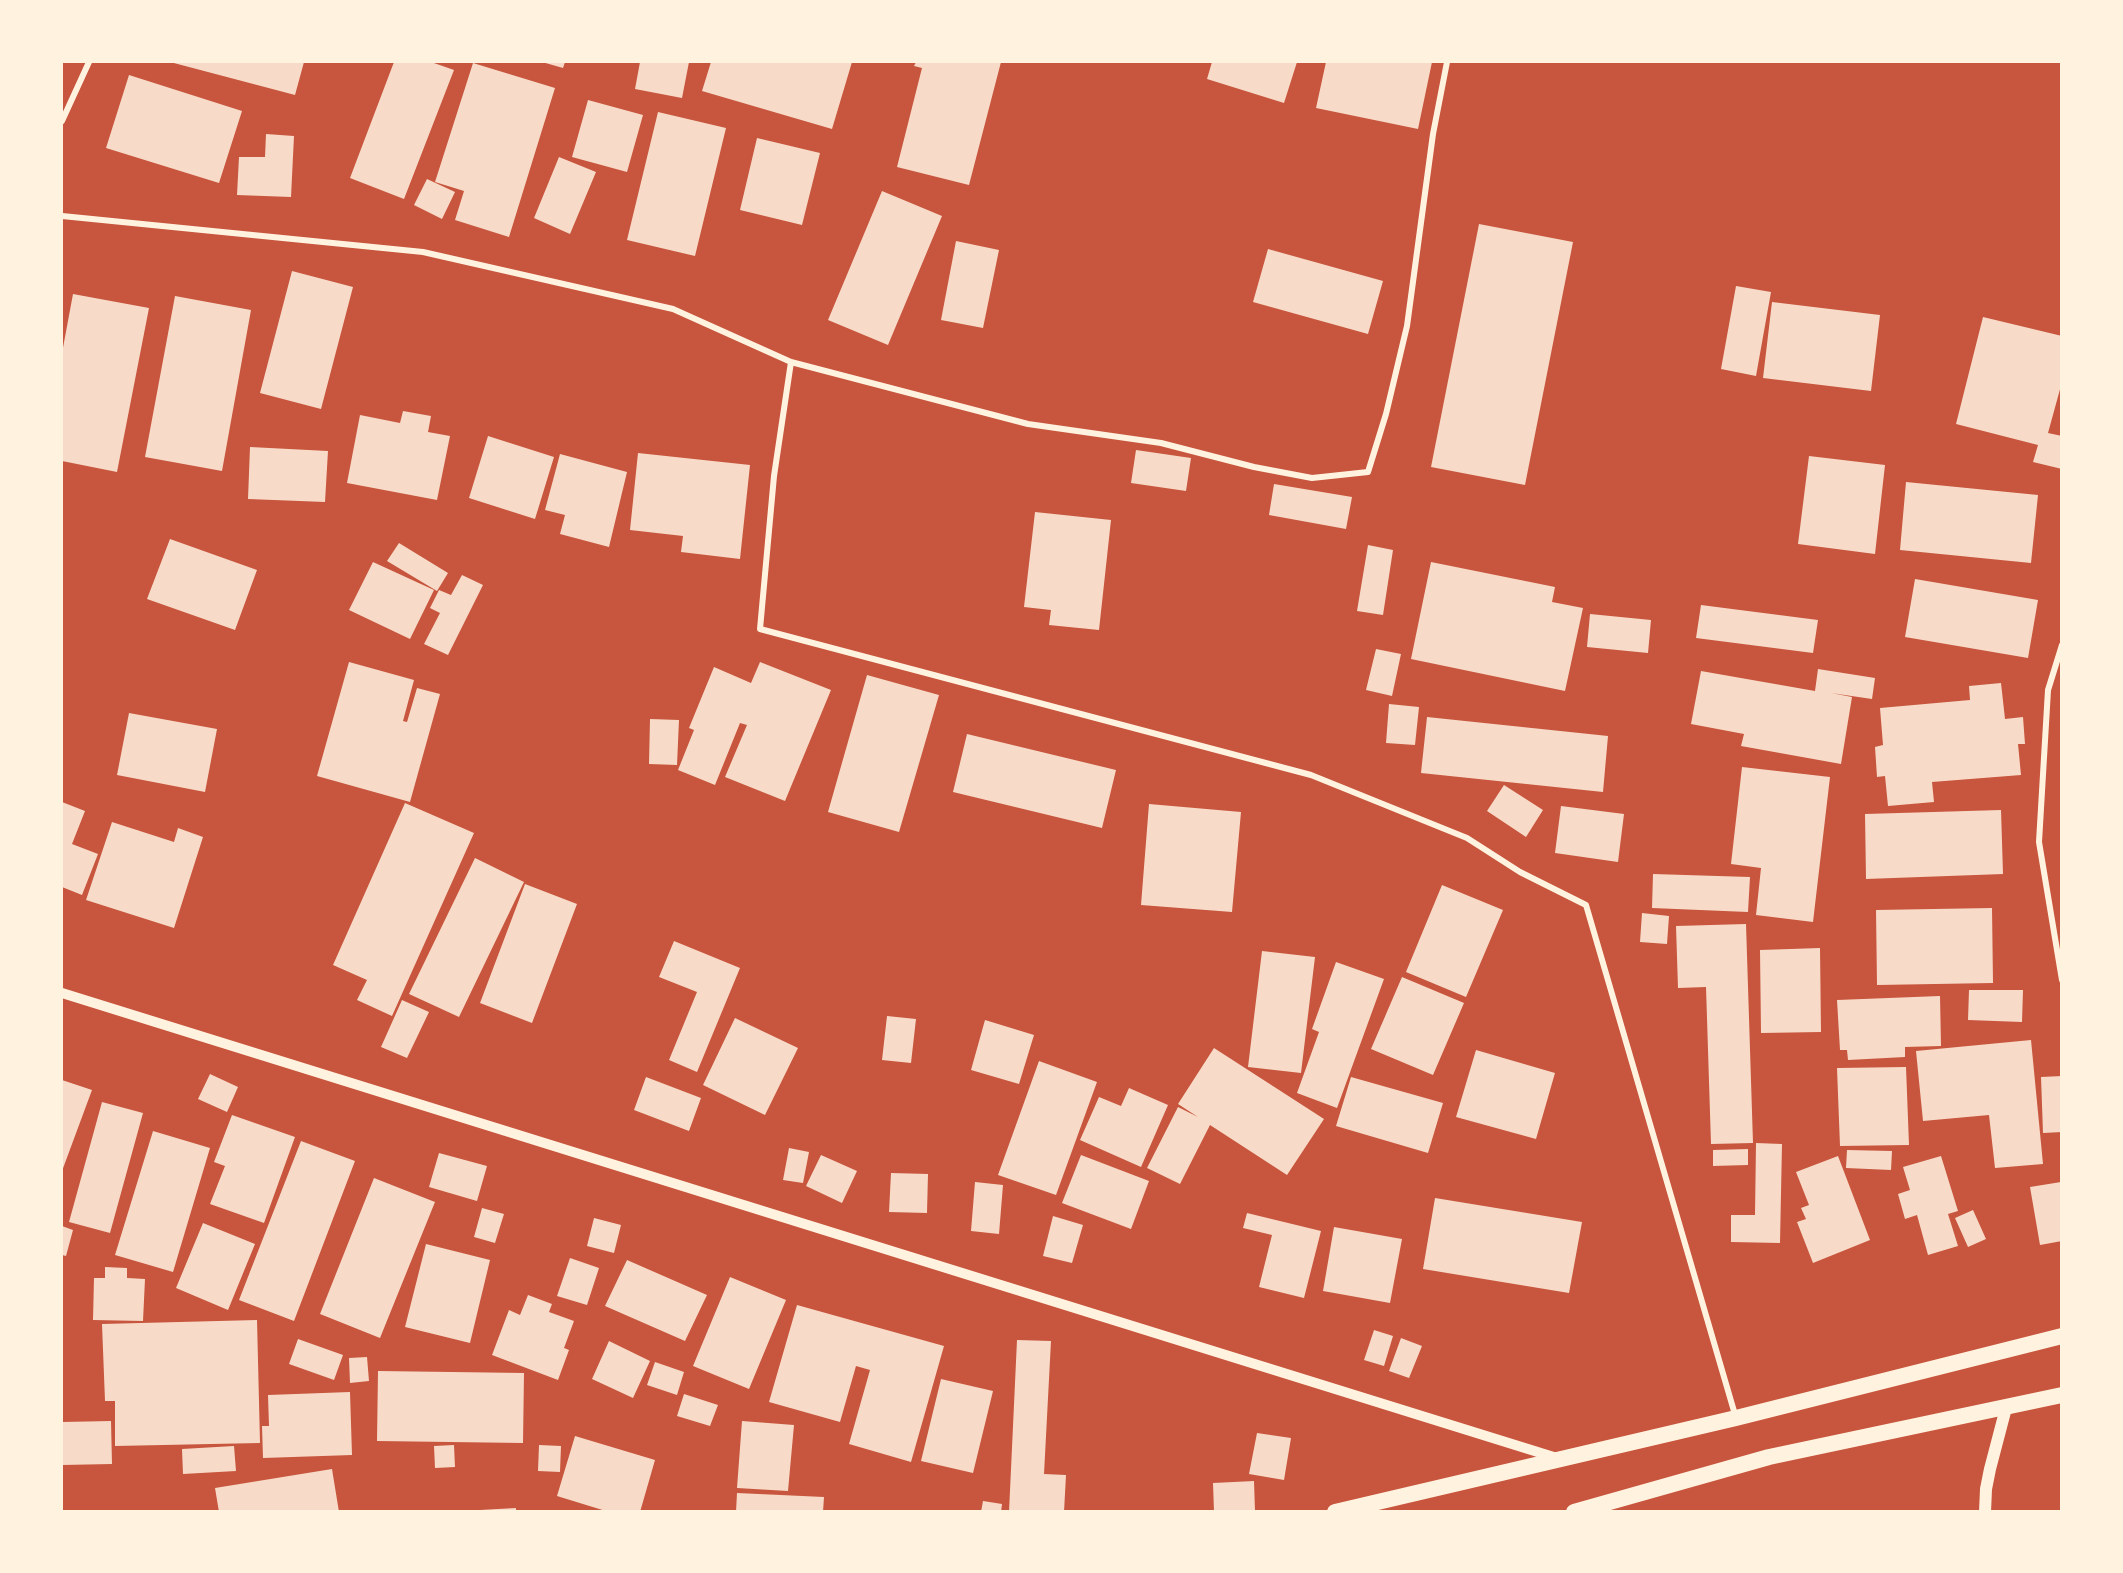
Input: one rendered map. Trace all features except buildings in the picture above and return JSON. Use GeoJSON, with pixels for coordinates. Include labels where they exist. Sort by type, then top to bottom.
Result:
{"type":"FeatureCollection","features":[{"type":"Feature","properties":{"kind":"highway"},"geometry":{"type":"LineString","coordinates":[[1335,1512],[1563,1460],[2061,1336]]}},
{"type":"Feature","properties":{"kind":"highway"},"geometry":{"type":"LineString","coordinates":[[1574,1512],[1769,1457],[2061,1395]]}},
{"type":"Feature","properties":{"kind":"main road"},"geometry":{"type":"LineString","coordinates":[[1985,1512],[1990,1469],[2006,1408]]}},
{"type":"Feature","properties":{"kind":"street"},"geometry":{"type":"LineString","coordinates":[[62,121],[89,62]]}},
{"type":"Feature","properties":{"kind":"street"},"geometry":{"type":"LineString","coordinates":[[62,216],[423,252],[673,309],[790,362],[1028,424],[1161,443],[1254,467],[1312,478],[1368,472],[1386,414],[1407,326],[1432,134],[1447,62]]}},
{"type":"Feature","properties":{"kind":"street"},"geometry":{"type":"LineString","coordinates":[[790,362],[774,476],[760,629],[1311,775],[1467,838],[1520,872],[1586,905],[1736,1418]]}},
{"type":"Feature","properties":{"kind":"street"},"geometry":{"type":"LineString","coordinates":[[2061,645],[2048,690],[2039,842],[2061,980]]}},
{"type":"Feature","properties":{"kind":"street"},"geometry":{"type":"LineString","coordinates":[[62,993],[1563,1460]]}}]}
